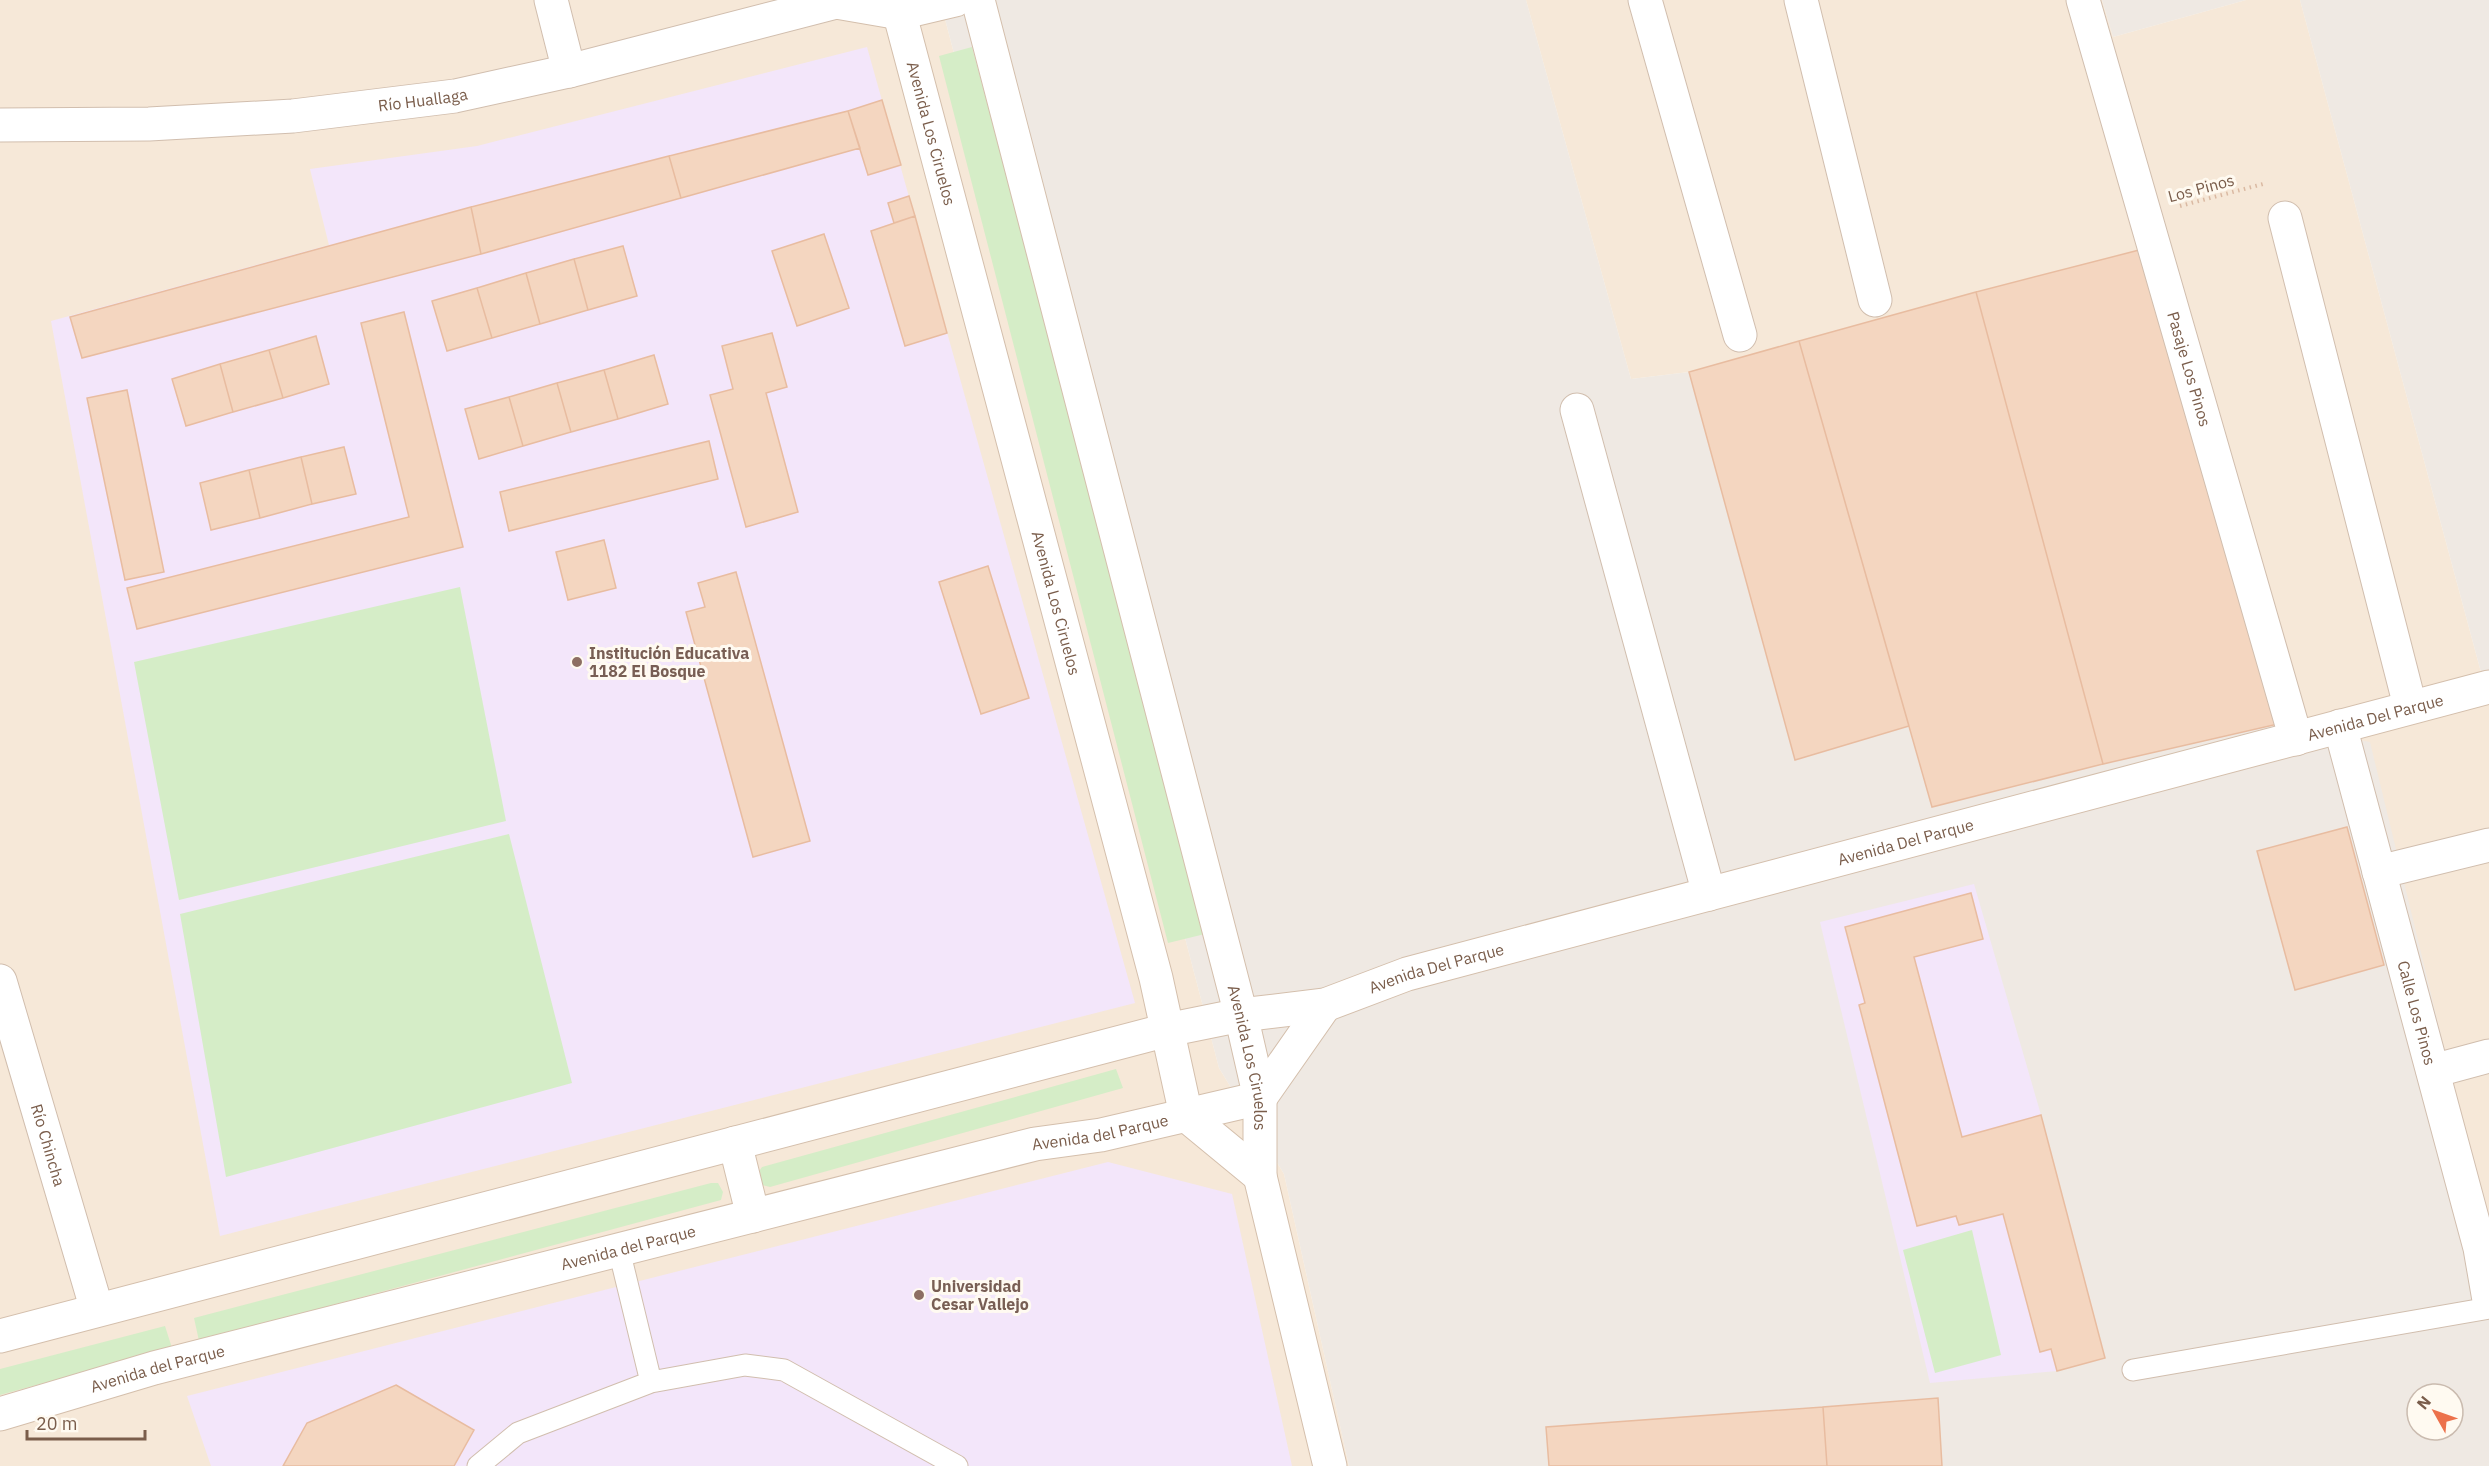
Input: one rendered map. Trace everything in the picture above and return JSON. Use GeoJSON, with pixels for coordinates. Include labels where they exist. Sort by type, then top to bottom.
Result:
{"type":"FeatureCollection","features":[{"type":"Feature","properties":{"kind":"street"},"geometry":{"type":"LineString","coordinates":[[551,0],[569,71]]}},
{"type":"Feature","properties":{"kind":"street"},"geometry":{"type":"LineString","coordinates":[[837,1],[898,7],[955,0]]}},
{"type":"Feature","properties":{"kind":"street","name":"Avenida Los Ciruelos"},"geometry":{"type":"LineString","coordinates":[[978,0],[1241,1015],[1260,1098],[1260,1176],[1330,1466]]}},
{"type":"Feature","properties":{"kind":"street"},"geometry":{"type":"LineString","coordinates":[[1645,0],[1740,335]]}},
{"type":"Feature","properties":{"kind":"street"},"geometry":{"type":"LineString","coordinates":[[1801,0],[1875,300]]}},
{"type":"Feature","properties":{"kind":"street","name":"Pasaje Los Pinos"},"geometry":{"type":"LineString","coordinates":[[2083,0],[2296,739]]}},
{"type":"Feature","properties":{"kind":"street","name":"Río Huallaga"},"geometry":{"type":"LineString","coordinates":[[1,132],[293,116],[455,96],[569,71],[837,1]]}},
{"type":"Feature","properties":{"kind":"street","name":"Avenida Los Ciruelos"},"geometry":{"type":"LineString","coordinates":[[898,7],[1150,955],[1186,1115]]}},
{"type":"Feature","properties":{"kind":"street"},"geometry":{"type":"LineString","coordinates":[[2285,218],[2410,706]]}},
{"type":"Feature","properties":{"kind":"street"},"geometry":{"type":"LineString","coordinates":[[1577,410],[1709,894]]}},
{"type":"Feature","properties":{"kind":"street","name":"Avenida Del Parque"},"geometry":{"type":"LineString","coordinates":[[1167,1030],[1241,1015],[1325,1005],[1407,974],[2296,739],[2410,706],[2489,687]]}},
{"type":"Feature","properties":{"kind":"street","name":"Calle Los Pinos"},"geometry":{"type":"LineString","coordinates":[[2340,726],[2433,1071],[2484,1247],[2489,1300]]}},
{"type":"Feature","properties":{"kind":"street"},"geometry":{"type":"LineString","coordinates":[[2379,872],[2489,845]]}},
{"type":"Feature","properties":{"kind":"street","name":"Río Chincha"},"geometry":{"type":"LineString","coordinates":[[0,981],[97,1310]]}},
{"type":"Feature","properties":{"kind":"street"},"geometry":{"type":"LineString","coordinates":[[1260,1098],[1325,1005]]}},
{"type":"Feature","properties":{"kind":"street"},"geometry":{"type":"LineString","coordinates":[[0,1336],[1167,1030]]}},
{"type":"Feature","properties":{"kind":"street"},"geometry":{"type":"LineString","coordinates":[[2433,1071],[2489,1056]]}},
{"type":"Feature","properties":{"kind":"street","name":"Avenida del Parque"},"geometry":{"type":"LineString","coordinates":[[0,1414],[154,1368],[1035,1144],[1101,1135],[1260,1098]]}},
{"type":"Feature","properties":{"kind":"street"},"geometry":{"type":"LineString","coordinates":[[1186,1115],[1260,1176]]}},
{"type":"Feature","properties":{"kind":"street"},"geometry":{"type":"LineString","coordinates":[[735,1143],[753,1216]]}},
{"type":"Feature","properties":{"kind":"lane"},"geometry":{"type":"LineString","coordinates":[[619,1250],[651,1382]]}},
{"type":"Feature","properties":{"kind":"lane"},"geometry":{"type":"LineString","coordinates":[[2133,1370],[2489,1308]]}},
{"type":"Feature","properties":{"kind":"lane"},"geometry":{"type":"LineString","coordinates":[[478,1466],[518,1433],[651,1382],[745,1365],[784,1370],[957,1466]]}},
{"type":"Feature","properties":{"kind":"path","name":"Los Pinos"},"geometry":{"type":"LineString","coordinates":[[2146,216],[2263,184]]}},
{"type":"Feature","properties":{"kind":"shaded area"},"geometry":{"type":"Polygon","coordinates":[[[0,0],[940,0],[1219,1068],[1284,1174],[1349,1466],[0,1466],[0,0]]]}},
{"type":"Feature","properties":{"kind":"shaded area"},"geometry":{"type":"Polygon","coordinates":[[[940,0],[1526,0],[1631,379],[1689,372],[1976,292],[2147,248],[2277,724],[2370,742],[2489,1233],[2489,1466],[1349,1466],[1284,1174],[1219,1068],[940,0]]]}},
{"type":"Feature","properties":{"kind":"shaded area"},"geometry":{"type":"Polygon","coordinates":[[[1526,0],[2102,0],[2113,37],[2246,0],[2300,0],[2489,702],[2489,1233],[2278,724],[2147,248],[1976,292],[1689,372],[1631,379],[1526,0]]]}},
{"type":"Feature","properties":{"kind":"shaded area"},"geometry":{"type":"Polygon","coordinates":[[[2102,0],[2246,0],[2113,37],[2102,0]]]}},
{"type":"Feature","properties":{"kind":"shaded area"},"geometry":{"type":"Polygon","coordinates":[[[2300,0],[2489,0],[2489,702],[2300,0]]]}},
{"type":"Feature","properties":{"kind":"shaded area","name":"Institución Educativa 1182 El Bosque"},"geometry":{"type":"Polygon","coordinates":[[[867,47],[1135,1003],[220,1236],[51,321],[329,245],[310,169],[477,146],[867,47]]]}},
{"type":"Feature","properties":{"kind":"shaded area"},"geometry":{"type":"Polygon","coordinates":[[[1974,884],[2041,1115],[2105,1358],[2057,1371],[1930,1383],[1820,922],[1974,884]]]}},
{"type":"Feature","properties":{"kind":"shaded area","name":"Universidad Cesar Vallejo"},"geometry":{"type":"Polygon","coordinates":[[[1108,1162],[1232,1194],[1292,1466],[211,1466],[187,1396],[1108,1162]]]}},
{"type":"Feature","properties":{"kind":"green space"},"geometry":{"type":"Polygon","coordinates":[[[972,47],[1209,933],[1168,943],[939,56],[972,47]]]}},
{"type":"Feature","properties":{"kind":"green space"},"geometry":{"type":"Polygon","coordinates":[[[460,587],[506,821],[179,900],[134,662],[460,587]]]}},
{"type":"Feature","properties":{"kind":"green space"},"geometry":{"type":"Polygon","coordinates":[[[509,834],[572,1083],[226,1177],[180,914],[509,834]]]}},
{"type":"Feature","properties":{"kind":"green space"},"geometry":{"type":"Polygon","coordinates":[[[1116,1069],[1123,1088],[770,1187],[762,1185],[757,1174],[762,1167],[1116,1069]]]}},
{"type":"Feature","properties":{"kind":"green space"},"geometry":{"type":"Polygon","coordinates":[[[718,1183],[723,1192],[721,1200],[199,1341],[194,1318],[718,1183]]]}},
{"type":"Feature","properties":{"kind":"green space"},"geometry":{"type":"Polygon","coordinates":[[[1972,1230],[2001,1355],[1935,1373],[1903,1250],[1972,1230]]]}},
{"type":"Feature","properties":{"kind":"green space"},"geometry":{"type":"Polygon","coordinates":[[[165,1326],[172,1348],[0,1395],[0,1369],[165,1326]]]}},
{"type":"Feature","properties":{"kind":"building"},"geometry":{"type":"Polygon","coordinates":[[[882,100],[901,165],[868,175],[848,111],[882,100]]]}},
{"type":"Feature","properties":{"kind":"building"},"geometry":{"type":"Polygon","coordinates":[[[848,111],[860,148],[681,198],[669,156],[848,111]]]}},
{"type":"Feature","properties":{"kind":"building"},"geometry":{"type":"Polygon","coordinates":[[[669,156],[681,198],[481,254],[471,207],[669,156]]]}},
{"type":"Feature","properties":{"kind":"building"},"geometry":{"type":"Polygon","coordinates":[[[909,196],[915,216],[894,223],[888,203],[909,196]]]}},
{"type":"Feature","properties":{"kind":"building"},"geometry":{"type":"Polygon","coordinates":[[[471,207],[481,254],[82,358],[70,317],[471,207]]]}},
{"type":"Feature","properties":{"kind":"building"},"geometry":{"type":"Polygon","coordinates":[[[915,216],[947,333],[905,346],[871,231],[915,216]]]}},
{"type":"Feature","properties":{"kind":"building"},"geometry":{"type":"Polygon","coordinates":[[[824,234],[849,308],[797,326],[772,251],[824,234]]]}},
{"type":"Feature","properties":{"kind":"building"},"geometry":{"type":"Polygon","coordinates":[[[623,246],[637,296],[588,310],[574,259],[623,246]]]}},
{"type":"Feature","properties":{"kind":"building"},"geometry":{"type":"Polygon","coordinates":[[[2147,248],[2278,724],[2103,764],[1976,292],[2147,248]]]}},
{"type":"Feature","properties":{"kind":"building"},"geometry":{"type":"Polygon","coordinates":[[[574,259],[588,310],[540,324],[526,273],[574,259]]]}},
{"type":"Feature","properties":{"kind":"building"},"geometry":{"type":"Polygon","coordinates":[[[526,273],[540,324],[492,338],[477,288],[526,273]]]}},
{"type":"Feature","properties":{"kind":"building"},"geometry":{"type":"Polygon","coordinates":[[[477,288],[492,338],[447,351],[432,301],[477,288]]]}},
{"type":"Feature","properties":{"kind":"building"},"geometry":{"type":"Polygon","coordinates":[[[1976,292],[2103,764],[1932,807],[1799,341],[1976,292]]]}},
{"type":"Feature","properties":{"kind":"building"},"geometry":{"type":"Polygon","coordinates":[[[404,312],[463,547],[137,629],[127,588],[409,517],[361,323],[404,312]]]}},
{"type":"Feature","properties":{"kind":"building"},"geometry":{"type":"Polygon","coordinates":[[[772,333],[787,387],[766,393],[798,512],[746,527],[710,395],[733,389],[722,346],[772,333]]]}},
{"type":"Feature","properties":{"kind":"building"},"geometry":{"type":"Polygon","coordinates":[[[316,336],[329,384],[283,398],[269,350],[316,336]]]}},
{"type":"Feature","properties":{"kind":"building"},"geometry":{"type":"Polygon","coordinates":[[[1799,341],[1909,726],[1795,760],[1689,372],[1799,341]]]}},
{"type":"Feature","properties":{"kind":"building"},"geometry":{"type":"Polygon","coordinates":[[[269,350],[283,398],[233,412],[220,364],[269,350]]]}},
{"type":"Feature","properties":{"kind":"building"},"geometry":{"type":"Polygon","coordinates":[[[654,355],[668,404],[618,419],[604,370],[654,355]]]}},
{"type":"Feature","properties":{"kind":"building"},"geometry":{"type":"Polygon","coordinates":[[[220,364],[233,412],[186,426],[172,379],[220,364]]]}},
{"type":"Feature","properties":{"kind":"building"},"geometry":{"type":"Polygon","coordinates":[[[604,370],[618,419],[571,432],[557,383],[604,370]]]}},
{"type":"Feature","properties":{"kind":"building"},"geometry":{"type":"Polygon","coordinates":[[[557,383],[571,432],[523,446],[509,397],[557,383]]]}},
{"type":"Feature","properties":{"kind":"building"},"geometry":{"type":"Polygon","coordinates":[[[127,390],[164,572],[125,580],[87,398],[127,390]]]}},
{"type":"Feature","properties":{"kind":"building"},"geometry":{"type":"Polygon","coordinates":[[[509,397],[523,446],[479,459],[465,409],[509,397]]]}},
{"type":"Feature","properties":{"kind":"building"},"geometry":{"type":"Polygon","coordinates":[[[709,441],[718,479],[509,531],[500,492],[709,441]]]}},
{"type":"Feature","properties":{"kind":"building"},"geometry":{"type":"Polygon","coordinates":[[[344,447],[356,494],[312,504],[301,457],[344,447]]]}},
{"type":"Feature","properties":{"kind":"building"},"geometry":{"type":"Polygon","coordinates":[[[301,457],[312,504],[260,518],[249,470],[301,457]]]}},
{"type":"Feature","properties":{"kind":"building"},"geometry":{"type":"Polygon","coordinates":[[[249,470],[260,518],[211,530],[200,483],[249,470]]]}},
{"type":"Feature","properties":{"kind":"building"},"geometry":{"type":"Polygon","coordinates":[[[604,540],[616,588],[568,600],[556,552],[604,540]]]}},
{"type":"Feature","properties":{"kind":"building"},"geometry":{"type":"Polygon","coordinates":[[[988,566],[1029,698],[981,714],[939,582],[988,566]]]}},
{"type":"Feature","properties":{"kind":"building"},"geometry":{"type":"Polygon","coordinates":[[[736,572],[810,841],[753,857],[686,612],[705,607],[698,583],[736,572]]]}},
{"type":"Feature","properties":{"kind":"building"},"geometry":{"type":"Polygon","coordinates":[[[2347,827],[2384,965],[2295,990],[2257,851],[2347,827]]]}},
{"type":"Feature","properties":{"kind":"building"},"geometry":{"type":"Polygon","coordinates":[[[1971,893],[1983,939],[1914,957],[1962,1137],[2041,1115],[2105,1358],[2057,1371],[2051,1349],[2040,1352],[2003,1214],[1959,1225],[1956,1216],[1917,1226],[1859,1005],[1865,1003],[1845,927],[1971,893]]]}},
{"type":"Feature","properties":{"kind":"building"},"geometry":{"type":"Polygon","coordinates":[[[396,1385],[474,1430],[454,1466],[283,1466],[307,1423],[396,1385]]]}},
{"type":"Feature","properties":{"kind":"building"},"geometry":{"type":"Polygon","coordinates":[[[1938,1398],[1942,1466],[1827,1466],[1823,1407],[1938,1398]]]}},
{"type":"Feature","properties":{"kind":"building"},"geometry":{"type":"Polygon","coordinates":[[[1823,1407],[1827,1466],[1549,1466],[1546,1427],[1823,1407]]]}},
{"type":"Feature","properties":{"kind":"place","name":"Institución Educativa 1182 El Bosque"},"geometry":{"type":"Point","coordinates":[577,662]}},
{"type":"Feature","properties":{"kind":"place","name":"Universidad Cesar Vallejo"},"geometry":{"type":"Point","coordinates":[919,1295]}}]}
